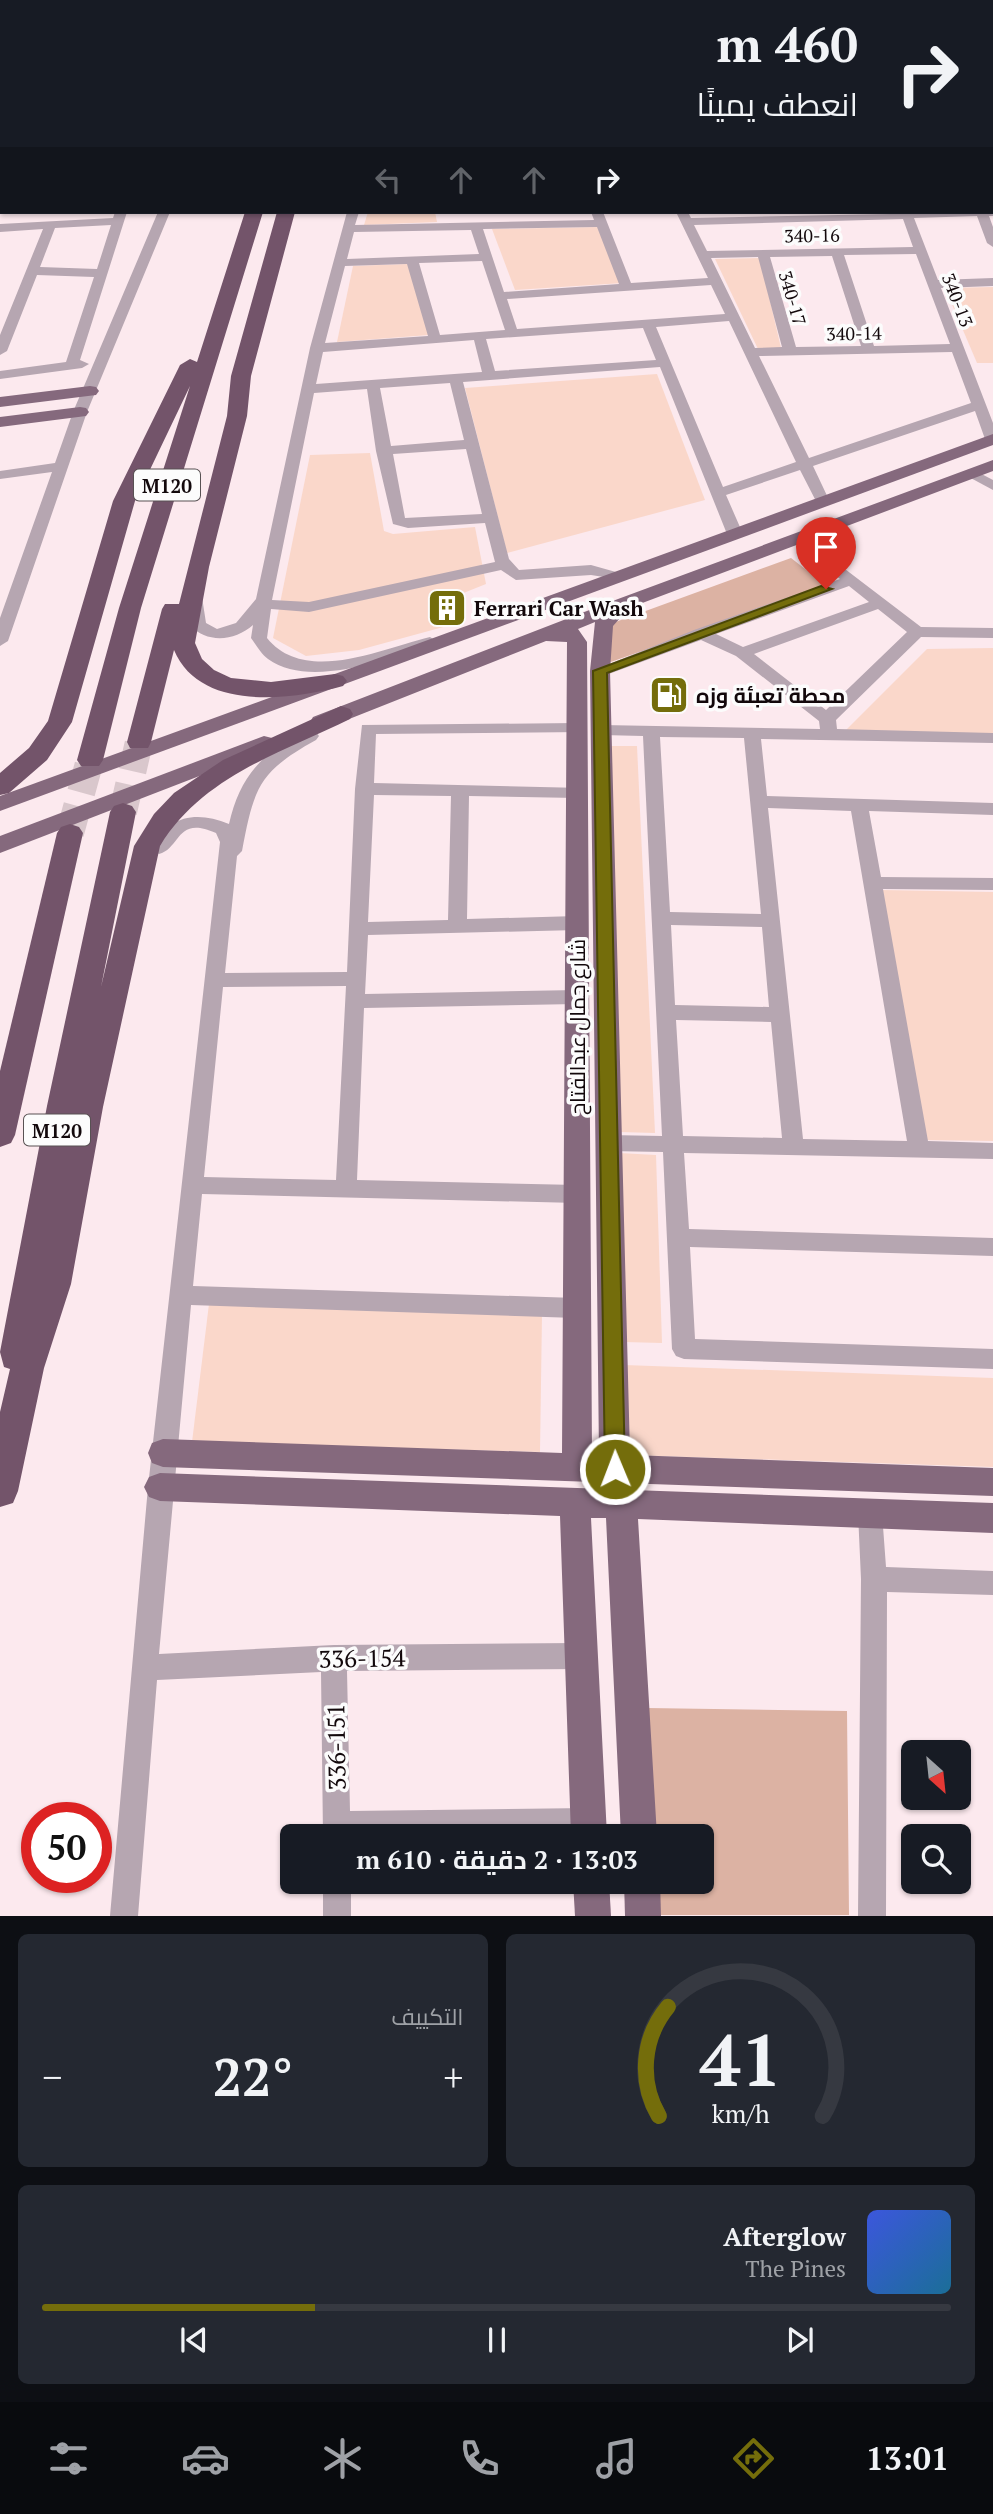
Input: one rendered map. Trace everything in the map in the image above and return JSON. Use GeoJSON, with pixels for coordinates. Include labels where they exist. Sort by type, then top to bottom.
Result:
{"type":"FeatureCollection","features":[{"type":"Feature","properties":{"kind":"highway","name":"M120"},"geometry":{"type":"LineString","coordinates":[[90,760],[130,608],[253,214]]}},
{"type":"Feature","properties":{"kind":"highway","name":"M120"},"geometry":{"type":"LineString","coordinates":[[139,742],[180,582],[285,214]]}},
{"type":"Feature","properties":{"kind":"highway"},"geometry":{"type":"LineString","coordinates":[[270,264],[261,309],[241,376],[237,416],[198,567],[183,643],[185,652],[197,667],[221,682],[254,689],[295,689],[335,681]]}},
{"type":"Feature","properties":{"kind":"highway"},"geometry":{"type":"LineString","coordinates":[[0,787],[38,754],[60,722],[100,576],[128,491],[229,288]]}},
{"type":"Feature","properties":{"kind":"highway"},"geometry":{"type":"LineString","coordinates":[[0,1491],[27,1368],[55,1284],[88,1107],[148,846],[169,813],[215,775],[341,714]]}},
{"type":"Feature","properties":{"kind":"highway","name":"M120"},"geometry":{"type":"LineString","coordinates":[[0,1449],[62,1106],[123,812]]}},
{"type":"Feature","properties":{"kind":"highway","name":"M120"},"geometry":{"type":"LineString","coordinates":[[0,1135],[70,833]]}},
{"type":"Feature","properties":{"kind":"main road"},"geometry":{"type":"LineString","coordinates":[[0,402],[90,391]]}},
{"type":"Feature","properties":{"kind":"main road"},"geometry":{"type":"LineString","coordinates":[[29,399],[45,400],[52,407],[47,413],[31,418]]}},
{"type":"Feature","properties":{"kind":"main road"},"geometry":{"type":"LineString","coordinates":[[0,422],[80,412]]}},
{"type":"Feature","properties":{"kind":"main road"},"geometry":{"type":"LineString","coordinates":[[0,804],[993,439]]}},
{"type":"Feature","properties":{"kind":"main road"},"geometry":{"type":"LineString","coordinates":[[0,845],[528,640],[993,465]]}},
{"type":"Feature","properties":{"kind":"main road"},"geometry":{"type":"LineString","coordinates":[[668,558],[661,564],[660,569],[675,577],[740,560]]}},
{"type":"Feature","properties":{"kind":"main road"},"geometry":{"type":"LineString","coordinates":[[528,640],[564,633],[602,633],[606,619],[625,603]]}},
{"type":"Feature","properties":{"kind":"main road","name":"شارع جمال عبدالفتاح"},"geometry":{"type":"LineString","coordinates":[[576,1468],[577,792],[600,671],[602,633]]}},
{"type":"Feature","properties":{"kind":"main road","name":"شارع جمال عبدالفتاح"},"geometry":{"type":"LineString","coordinates":[[575,635],[590,729],[605,955],[615,1469]]}},
{"type":"Feature","properties":{"kind":"main road"},"geometry":{"type":"LineString","coordinates":[[577,955],[605,955]]}},
{"type":"Feature","properties":{"kind":"main road"},"geometry":{"type":"LineString","coordinates":[[163,1453],[993,1482]]}},
{"type":"Feature","properties":{"kind":"main road"},"geometry":{"type":"LineString","coordinates":[[160,1487],[993,1518]]}},
{"type":"Feature","properties":{"kind":"main road"},"geometry":{"type":"LineString","coordinates":[[575,1502],[588,1824]]}},
{"type":"Feature","properties":{"kind":"main road"},"geometry":{"type":"LineString","coordinates":[[621,1504],[638,1824]]}},
{"type":"Feature","properties":{"kind":"main road"},"geometry":{"type":"LineString","coordinates":[[592,1894],[593,1916]]}},
{"type":"Feature","properties":{"kind":"main road"},"geometry":{"type":"LineString","coordinates":[[642,1894],[643,1916]]}},
{"type":"Feature","properties":{"kind":"street"},"geometry":{"type":"LineString","coordinates":[[0,639],[80,412],[163,214]]}},
{"type":"Feature","properties":{"kind":"street"},"geometry":{"type":"LineString","coordinates":[[352,214],[317,348],[267,579],[260,639],[276,657],[295,665],[339,665],[456,637]]}},
{"type":"Feature","properties":{"kind":"street"},"geometry":{"type":"LineString","coordinates":[[441,214],[443,226]]}},
{"type":"Feature","properties":{"kind":"street"},"geometry":{"type":"LineString","coordinates":[[823,502],[685,217],[852,214]]}},
{"type":"Feature","properties":{"kind":"street","name":"340-13"},"geometry":{"type":"LineString","coordinates":[[907,214],[993,439]]}},
{"type":"Feature","properties":{"kind":"street"},"geometry":{"type":"LineString","coordinates":[[988,214],[993,243]]}},
{"type":"Feature","properties":{"kind":"street"},"geometry":{"type":"LineString","coordinates":[[0,228],[50,226],[120,217],[72,365]]}},
{"type":"Feature","properties":{"kind":"street"},"geometry":{"type":"LineString","coordinates":[[348,229],[476,226],[599,217],[626,286]]}},
{"type":"Feature","properties":{"kind":"street"},"geometry":{"type":"LineString","coordinates":[[0,351],[3,337],[50,226]]}},
{"type":"Feature","properties":{"kind":"street"},"geometry":{"type":"LineString","coordinates":[[476,226],[512,333]]}},
{"type":"Feature","properties":{"kind":"street","name":"340-16"},"geometry":{"type":"LineString","coordinates":[[703,255],[921,250]]}},
{"type":"Feature","properties":{"kind":"street"},"geometry":{"type":"LineString","coordinates":[[837,252],[869,350]]}},
{"type":"Feature","properties":{"kind":"street","name":"340-17"},"geometry":{"type":"LineString","coordinates":[[762,254],[790,351]]}},
{"type":"Feature","properties":{"kind":"street"},"geometry":{"type":"LineString","coordinates":[[339,263],[486,257]]}},
{"type":"Feature","properties":{"kind":"street"},"geometry":{"type":"LineString","coordinates":[[412,259],[435,339]]}},
{"type":"Feature","properties":{"kind":"street"},"geometry":{"type":"LineString","coordinates":[[32,271],[101,273]]}},
{"type":"Feature","properties":{"kind":"street"},"geometry":{"type":"LineString","coordinates":[[500,296],[716,281]]}},
{"type":"Feature","properties":{"kind":"street"},"geometry":{"type":"LineString","coordinates":[[934,284],[993,282]]}},
{"type":"Feature","properties":{"kind":"street"},"geometry":{"type":"LineString","coordinates":[[317,348],[733,317]]}},
{"type":"Feature","properties":{"kind":"street"},"geometry":{"type":"LineString","coordinates":[[648,323],[735,534]]}},
{"type":"Feature","properties":{"kind":"street"},"geometry":{"type":"LineString","coordinates":[[479,336],[490,376]]}},
{"type":"Feature","properties":{"kind":"street","name":"340-14"},"geometry":{"type":"LineString","coordinates":[[751,352],[958,348]]}},
{"type":"Feature","properties":{"kind":"street"},"geometry":{"type":"LineString","coordinates":[[0,375],[100,362]]}},
{"type":"Feature","properties":{"kind":"street"},"geometry":{"type":"LineString","coordinates":[[310,389],[664,363]]}},
{"type":"Feature","properties":{"kind":"street"},"geometry":{"type":"LineString","coordinates":[[456,379],[504,565],[516,575],[591,569],[618,577]]}},
{"type":"Feature","properties":{"kind":"street"},"geometry":{"type":"LineString","coordinates":[[373,385],[398,521],[408,524],[491,518]]}},
{"type":"Feature","properties":{"kind":"street"},"geometry":{"type":"LineString","coordinates":[[718,493],[979,405]]}},
{"type":"Feature","properties":{"kind":"street"},"geometry":{"type":"LineString","coordinates":[[383,451],[472,444]]}},
{"type":"Feature","properties":{"kind":"street"},"geometry":{"type":"LineString","coordinates":[[0,475],[60,467]]}},
{"type":"Feature","properties":{"kind":"street"},"geometry":{"type":"LineString","coordinates":[[972,473],[993,486]]}},
{"type":"Feature","properties":{"kind":"street"},"geometry":{"type":"LineString","coordinates":[[799,539],[917,632],[993,633]]}},
{"type":"Feature","properties":{"kind":"street"},"geometry":{"type":"LineString","coordinates":[[264,604],[309,607],[504,565]]}},
{"type":"Feature","properties":{"kind":"street"},"geometry":{"type":"LineString","coordinates":[[198,567],[196,617],[198,625],[208,631],[227,633],[250,624],[267,579]]}},
{"type":"Feature","properties":{"kind":"street"},"geometry":{"type":"LineString","coordinates":[[600,671],[851,580]]}},
{"type":"Feature","properties":{"kind":"street"},"geometry":{"type":"LineString","coordinates":[[742,653],[880,603]]}},
{"type":"Feature","properties":{"kind":"street"},"geometry":{"type":"LineString","coordinates":[[828,727],[917,632]]}},
{"type":"Feature","properties":{"kind":"street"},"geometry":{"type":"LineString","coordinates":[[700,633],[742,653],[828,727]]}},
{"type":"Feature","properties":{"kind":"street"},"geometry":{"type":"LineString","coordinates":[[224,897],[243,800],[253,777],[274,756],[292,745],[397,692]]}},
{"type":"Feature","properties":{"kind":"street"},"geometry":{"type":"LineString","coordinates":[[346,1187],[368,729],[590,729],[752,733],[828,727],[993,738]]}},
{"type":"Feature","properties":{"kind":"street"},"geometry":{"type":"LineString","coordinates":[[651,731],[684,1349],[993,1359]]}},
{"type":"Feature","properties":{"kind":"street"},"geometry":{"type":"LineString","coordinates":[[752,733],[793,1147]]}},
{"type":"Feature","properties":{"kind":"street"},"geometry":{"type":"LineString","coordinates":[[364,789],[577,792]]}},
{"type":"Feature","properties":{"kind":"street"},"geometry":{"type":"LineString","coordinates":[[457,926],[460,791]]}},
{"type":"Feature","properties":{"kind":"street"},"geometry":{"type":"LineString","coordinates":[[757,802],[993,809]]}},
{"type":"Feature","properties":{"kind":"street"},"geometry":{"type":"LineString","coordinates":[[859,805],[919,1150]]}},
{"type":"Feature","properties":{"kind":"street"},"geometry":{"type":"LineString","coordinates":[[124,1916],[163,1453],[224,897],[229,842],[223,829],[208,822],[190,822],[177,826],[166,834],[157,852],[126,946]]}},
{"type":"Feature","properties":{"kind":"street"},"geometry":{"type":"LineString","coordinates":[[872,883],[993,884]]}},
{"type":"Feature","properties":{"kind":"street"},"geometry":{"type":"LineString","coordinates":[[661,918],[770,921]]}},
{"type":"Feature","properties":{"kind":"street"},"geometry":{"type":"LineString","coordinates":[[357,929],[577,923]]}},
{"type":"Feature","properties":{"kind":"street"},"geometry":{"type":"LineString","coordinates":[[215,980],[354,979]]}},
{"type":"Feature","properties":{"kind":"street"},"geometry":{"type":"LineString","coordinates":[[354,1001],[577,997]]}},
{"type":"Feature","properties":{"kind":"street"},"geometry":{"type":"LineString","coordinates":[[666,1012],[780,1015]]}},
{"type":"Feature","properties":{"kind":"street"},"geometry":{"type":"LineString","coordinates":[[608,1143],[993,1151]]}},
{"type":"Feature","properties":{"kind":"street"},"geometry":{"type":"LineString","coordinates":[[192,1185],[577,1194]]}},
{"type":"Feature","properties":{"kind":"street"},"geometry":{"type":"LineString","coordinates":[[678,1238],[993,1247]]}},
{"type":"Feature","properties":{"kind":"street"},"geometry":{"type":"LineString","coordinates":[[180,1295],[576,1308]]}},
{"type":"Feature","properties":{"kind":"street"},"geometry":{"type":"LineString","coordinates":[[870,1513],[874,1579],[872,1916]]}},
{"type":"Feature","properties":{"kind":"street"},"geometry":{"type":"LineString","coordinates":[[874,1579],[993,1583]]}},
{"type":"Feature","properties":{"kind":"street","name":"336-154"},"geometry":{"type":"LineString","coordinates":[[145,1668],[334,1658],[580,1656]]}},
{"type":"Feature","properties":{"kind":"street","name":"336-151"},"geometry":{"type":"LineString","coordinates":[[334,1658],[337,1824]]}},
{"type":"Feature","properties":{"kind":"street"},"geometry":{"type":"LineString","coordinates":[[337,1894],[337,1916]]}},
{"type":"Feature","properties":{"kind":"shaded area"},"geometry":{"type":"Polygon","coordinates":[[[367,214],[435,214],[437,222],[364,225],[367,214]]]}},
{"type":"Feature","properties":{"kind":"shaded area"},"geometry":{"type":"Polygon","coordinates":[[[600,227],[623,283],[515,290],[492,229],[600,227]]]}},
{"type":"Feature","properties":{"kind":"shaded area"},"geometry":{"type":"Polygon","coordinates":[[[760,258],[781,348],[758,349],[715,259],[760,258]]]}},
{"type":"Feature","properties":{"kind":"shaded area"},"geometry":{"type":"Polygon","coordinates":[[[408,264],[429,335],[337,342],[353,266],[408,264]]]}},
{"type":"Feature","properties":{"kind":"shaded area"},"geometry":{"type":"Polygon","coordinates":[[[993,287],[993,363],[977,363],[945,288],[993,287]]]}},
{"type":"Feature","properties":{"kind":"shaded area"},"geometry":{"type":"Polygon","coordinates":[[[657,374],[705,500],[507,553],[465,388],[657,374]]]}},
{"type":"Feature","properties":{"kind":"shaded area"},"geometry":{"type":"Polygon","coordinates":[[[370,453],[384,531],[393,534],[475,527],[486,584],[436,604],[450,623],[447,626],[359,650],[306,656],[273,638],[310,455],[370,453]]]}},
{"type":"Feature","properties":{"kind":"shaded area"},"geometry":{"type":"Polygon","coordinates":[[[791,558],[827,586],[605,664],[610,624],[791,558]]]}},
{"type":"Feature","properties":{"kind":"shaded area"},"geometry":{"type":"Polygon","coordinates":[[[993,648],[993,734],[846,730],[927,649],[993,648]]]}},
{"type":"Feature","properties":{"kind":"shaded area"},"geometry":{"type":"Polygon","coordinates":[[[611,746],[637,746],[655,1133],[619,1132],[611,746]]]}},
{"type":"Feature","properties":{"kind":"shaded area"},"geometry":{"type":"Polygon","coordinates":[[[881,890],[993,892],[993,1141],[922,1140],[881,890]]]}},
{"type":"Feature","properties":{"kind":"shaded area"},"geometry":{"type":"Polygon","coordinates":[[[619,1153],[656,1155],[662,1343],[624,1342],[619,1153]]]}},
{"type":"Feature","properties":{"kind":"shaded area"},"geometry":{"type":"Polygon","coordinates":[[[209,1304],[542,1314],[540,1452],[192,1442],[209,1304]]]}},
{"type":"Feature","properties":{"kind":"shaded area"},"geometry":{"type":"Polygon","coordinates":[[[624,1365],[993,1378],[993,1467],[630,1455],[624,1365]]]}},
{"type":"Feature","properties":{"kind":"shaded area"},"geometry":{"type":"Polygon","coordinates":[[[647,1708],[847,1711],[849,1915],[660,1915],[659,1894],[714,1894],[714,1824],[654,1824],[647,1708]]]}},
{"type":"Feature","properties":{"kind":"tunnel"},"geometry":{"type":"LineString","coordinates":[[123,812],[139,742]]}},
{"type":"Feature","properties":{"kind":"tunnel"},"geometry":{"type":"LineString","coordinates":[[70,833],[90,760]]}},
{"type":"Feature","properties":{"kind":"place","name":"Ferrari Car Wash"},"geometry":{"type":"Point","coordinates":[447,608]}},
{"type":"Feature","properties":{"kind":"place","name":"محطة تعبئة وزه"},"geometry":{"type":"Point","coordinates":[669,695]}},
{"type":"Feature","properties":{"kind":"route"},"geometry":{"type":"LineString","coordinates":[[615,1469],[600,671],[826,589]]}}]}
